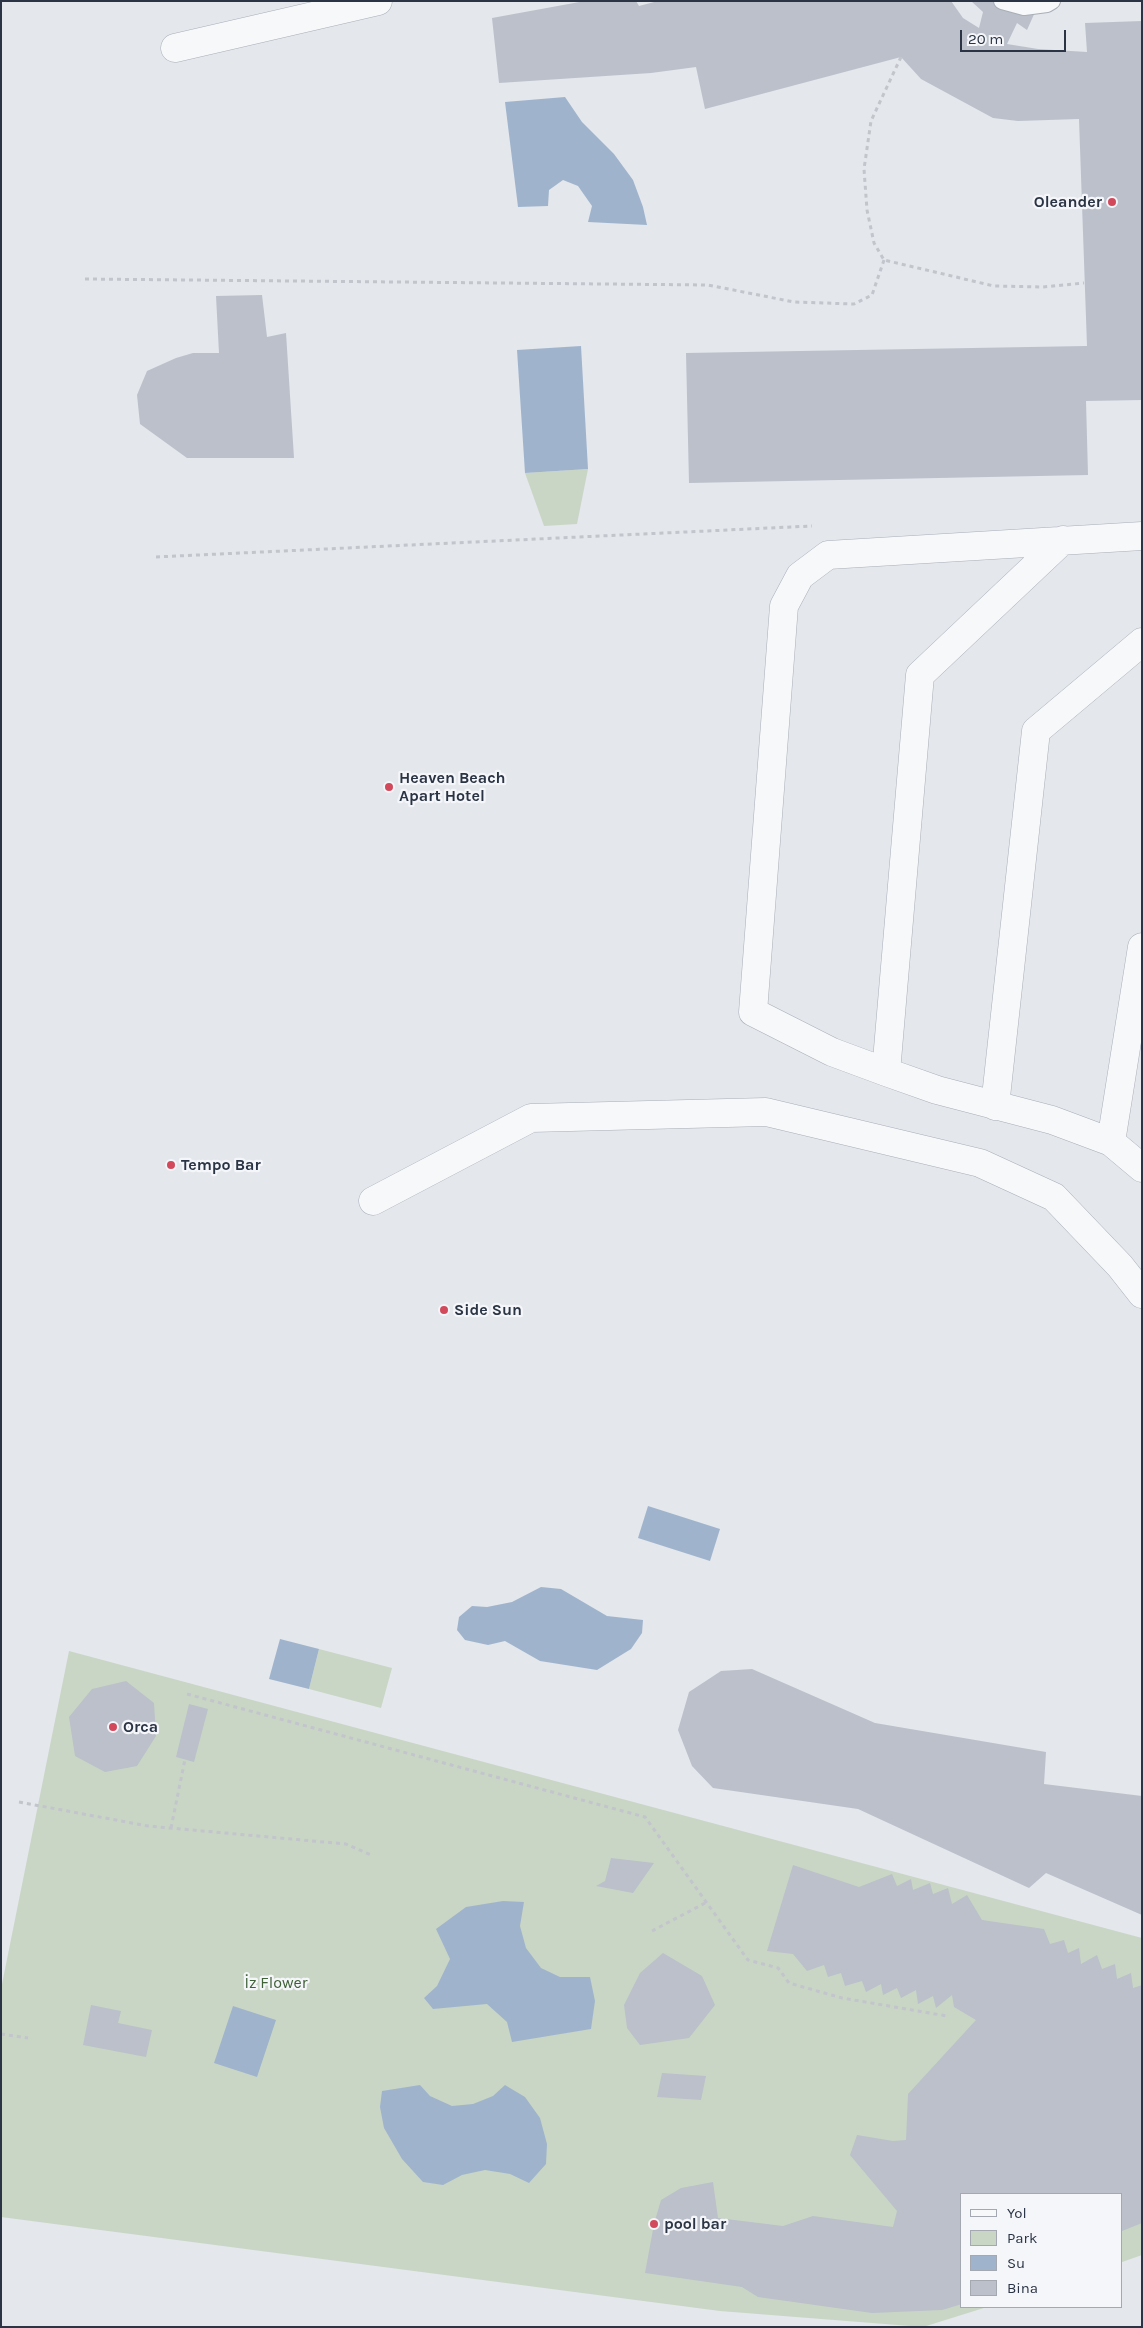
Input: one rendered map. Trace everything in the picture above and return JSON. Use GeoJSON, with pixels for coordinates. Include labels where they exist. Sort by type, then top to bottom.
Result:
{"type":"FeatureCollection","features":[{"type":"Feature","properties":{"kind":"street"},"geometry":{"type":"LineString","coordinates":[[175,48],[378,1]]}},
{"type":"Feature","properties":{"kind":"street"},"geometry":{"type":"LineString","coordinates":[[1142,536],[828,555],[800,576],[784,606],[753,1012],[832,1052],[886,1072],[937,1090],[1052,1120],[1111,1142],[1142,1168]]}},
{"type":"Feature","properties":{"kind":"street"},"geometry":{"type":"LineString","coordinates":[[886,1072],[920,675],[1063,540]]}},
{"type":"Feature","properties":{"kind":"street"},"geometry":{"type":"LineString","coordinates":[[995,1106],[1036,731],[1142,642]]}},
{"type":"Feature","properties":{"kind":"street"},"geometry":{"type":"LineString","coordinates":[[1111,1142],[1142,947]]}},
{"type":"Feature","properties":{"kind":"street"},"geometry":{"type":"LineString","coordinates":[[373,1200],[531,1118],[766,1112],[980,1163],[1054,1197],[1120,1266],[1142,1294]]}},
{"type":"Feature","properties":{"kind":"lane"},"geometry":{"type":"LineString","coordinates":[[1002,1],[1024,7],[1047,4],[1052,1]]}},
{"type":"Feature","properties":{"kind":"path"},"geometry":{"type":"LineString","coordinates":[[901,57],[870,121],[864,170],[867,210],[874,243],[884,260],[994,286],[1042,287],[1084,284]]}},
{"type":"Feature","properties":{"kind":"path"},"geometry":{"type":"LineString","coordinates":[[84,279],[708,285],[794,302],[854,304],[872,295],[884,260]]}},
{"type":"Feature","properties":{"kind":"path"},"geometry":{"type":"LineString","coordinates":[[156,557],[821,526]]}},
{"type":"Feature","properties":{"kind":"path"},"geometry":{"type":"LineString","coordinates":[[187,1694],[645,1817],[748,1960],[778,1968],[789,1984],[842,1998],[947,2016]]}},
{"type":"Feature","properties":{"kind":"path"},"geometry":{"type":"LineString","coordinates":[[171,1828],[185,1759]]}},
{"type":"Feature","properties":{"kind":"path"},"geometry":{"type":"LineString","coordinates":[[19,1802],[171,1828],[346,1844],[371,1855]]}},
{"type":"Feature","properties":{"kind":"path"},"geometry":{"type":"LineString","coordinates":[[652,1931],[707,1902]]}},
{"type":"Feature","properties":{"kind":"path"},"geometry":{"type":"LineString","coordinates":[[1,2034],[28,2038]]}},
{"type":"Feature","properties":{"kind":"green space"},"geometry":{"type":"Polygon","coordinates":[[[588,469],[577,524],[544,526],[525,473],[588,469]]]}},
{"type":"Feature","properties":{"kind":"green space"},"geometry":{"type":"Polygon","coordinates":[[[319,1649],[392,1668],[381,1708],[309,1689],[319,1649]]]}},
{"type":"Feature","properties":{"kind":"green space","name":"İz Flower"},"geometry":{"type":"Polygon","coordinates":[[[69,1651],[1142,1938],[1142,2255],[1123,2262],[1123,2193],[960,2193],[960,2308],[984,2308],[923,2327],[720,2311],[1,2217],[1,1989],[69,1651]]]}},
{"type":"Feature","properties":{"kind":"water"},"geometry":{"type":"Polygon","coordinates":[[[565,97],[582,122],[614,154],[633,180],[643,207],[647,225],[588,222],[592,206],[578,186],[563,180],[549,190],[548,206],[518,207],[505,102],[565,97]]]}},
{"type":"Feature","properties":{"kind":"water"},"geometry":{"type":"Polygon","coordinates":[[[581,346],[588,469],[525,473],[517,350],[581,346]]]}},
{"type":"Feature","properties":{"kind":"water"},"geometry":{"type":"Polygon","coordinates":[[[648,1506],[720,1529],[710,1561],[638,1538],[648,1506]]]}},
{"type":"Feature","properties":{"kind":"water"},"geometry":{"type":"Polygon","coordinates":[[[541,1587],[561,1589],[607,1616],[643,1620],[642,1633],[631,1649],[597,1670],[540,1661],[505,1641],[488,1645],[465,1640],[457,1630],[459,1617],[472,1606],[487,1607],[512,1602],[541,1587]]]}},
{"type":"Feature","properties":{"kind":"water"},"geometry":{"type":"Polygon","coordinates":[[[280,1639],[319,1649],[309,1689],[269,1679],[280,1639]]]}},
{"type":"Feature","properties":{"kind":"water"},"geometry":{"type":"Polygon","coordinates":[[[503,1901],[524,1902],[520,1926],[526,1948],[541,1968],[560,1977],[590,1977],[595,2001],[591,2029],[512,2042],[507,2022],[487,2004],[433,2009],[424,1998],[437,1986],[450,1959],[436,1929],[466,1907],[503,1901]]]}},
{"type":"Feature","properties":{"kind":"water"},"geometry":{"type":"Polygon","coordinates":[[[233,2006],[276,2020],[257,2077],[214,2063],[233,2006]]]}},
{"type":"Feature","properties":{"kind":"water"},"geometry":{"type":"Polygon","coordinates":[[[420,2085],[430,2096],[452,2106],[473,2104],[493,2096],[505,2085],[525,2097],[540,2118],[547,2144],[546,2164],[529,2183],[510,2174],[485,2170],[462,2175],[443,2185],[423,2182],[402,2159],[384,2128],[380,2107],[382,2091],[420,2085]]]}},
{"type":"Feature","properties":{"kind":"building","name":"Oleander"},"geometry":{"type":"Polygon","coordinates":[[[585,1],[636,1],[639,6],[658,1],[951,1],[963,18],[979,28],[983,12],[971,1],[1040,1],[1027,30],[1017,23],[1007,44],[1038,49],[1087,52],[1085,23],[1142,21],[1142,400],[1086,401],[1088,475],[689,483],[686,353],[1087,346],[1079,119],[1018,121],[993,118],[921,79],[901,57],[705,109],[696,67],[651,73],[499,83],[492,18],[585,1]]]}},
{"type":"Feature","properties":{"kind":"building"},"geometry":{"type":"Polygon","coordinates":[[[262,295],[267,337],[286,333],[294,458],[187,458],[140,424],[137,395],[147,371],[176,358],[193,353],[219,353],[216,296],[262,295]]]}},
{"type":"Feature","properties":{"kind":"building"},"geometry":{"type":"Polygon","coordinates":[[[752,1669],[875,1723],[1046,1752],[1044,1784],[1142,1796],[1142,1915],[1046,1873],[1029,1888],[858,1809],[713,1788],[692,1766],[678,1730],[689,1692],[721,1671],[752,1669]]]}},
{"type":"Feature","properties":{"kind":"building","name":"Orca"},"geometry":{"type":"Polygon","coordinates":[[[126,1681],[154,1703],[156,1736],[137,1766],[105,1772],[75,1756],[69,1717],[92,1689],[126,1681]]]}},
{"type":"Feature","properties":{"kind":"building"},"geometry":{"type":"Polygon","coordinates":[[[189,1704],[208,1709],[194,1762],[176,1757],[189,1704]]]}},
{"type":"Feature","properties":{"kind":"building"},"geometry":{"type":"Polygon","coordinates":[[[611,1858],[654,1863],[633,1893],[596,1886],[605,1881],[611,1858]]]}},
{"type":"Feature","properties":{"kind":"building"},"geometry":{"type":"Polygon","coordinates":[[[793,1865],[859,1887],[892,1874],[897,1886],[911,1879],[913,1890],[930,1883],[933,1894],[948,1888],[952,1904],[967,1895],[982,1920],[1044,1929],[1050,1944],[1064,1940],[1068,1953],[1079,1948],[1081,1964],[1097,1955],[1102,1969],[1115,1964],[1117,1979],[1131,1973],[1133,1988],[1142,1985],[1142,2223],[1123,2231],[1123,2193],[960,2193],[960,2305],[942,2310],[872,2313],[758,2297],[742,2287],[645,2273],[654,2224],[661,2200],[681,2188],[713,2182],[718,2218],[783,2226],[813,2216],[893,2227],[897,2211],[850,2155],[857,2135],[893,2141],[906,2140],[908,2094],[976,2020],[954,2007],[952,1995],[936,2008],[933,1996],[918,2004],[916,1990],[901,1998],[897,1988],[883,1995],[881,1984],[866,1992],[862,1981],[845,1986],[841,1973],[828,1977],[824,1965],[807,1971],[793,1954],[767,1951],[793,1865]]]}},
{"type":"Feature","properties":{"kind":"building"},"geometry":{"type":"Polygon","coordinates":[[[663,1953],[702,1976],[715,2005],[689,2038],[640,2045],[627,2028],[624,2005],[640,1973],[663,1953]]]}},
{"type":"Feature","properties":{"kind":"building"},"geometry":{"type":"Polygon","coordinates":[[[91,2005],[121,2011],[118,2023],[152,2030],[146,2057],[83,2045],[91,2005]]]}},
{"type":"Feature","properties":{"kind":"building"},"geometry":{"type":"Polygon","coordinates":[[[662,2073],[706,2076],[701,2100],[657,2097],[662,2073]]]}},
{"type":"Feature","properties":{"kind":"place","name":"Oleander"},"geometry":{"type":"Point","coordinates":[1112,202]}},
{"type":"Feature","properties":{"kind":"place","name":"Heaven Beach Apart Hotel"},"geometry":{"type":"Point","coordinates":[389,787]}},
{"type":"Feature","properties":{"kind":"place","name":"Tempo Bar"},"geometry":{"type":"Point","coordinates":[171,1165]}},
{"type":"Feature","properties":{"kind":"place","name":"Side Sun"},"geometry":{"type":"Point","coordinates":[444,1310]}},
{"type":"Feature","properties":{"kind":"place","name":"Orca"},"geometry":{"type":"Point","coordinates":[113,1727]}},
{"type":"Feature","properties":{"kind":"place","name":"pool bar"},"geometry":{"type":"Point","coordinates":[654,2224]}}]}
